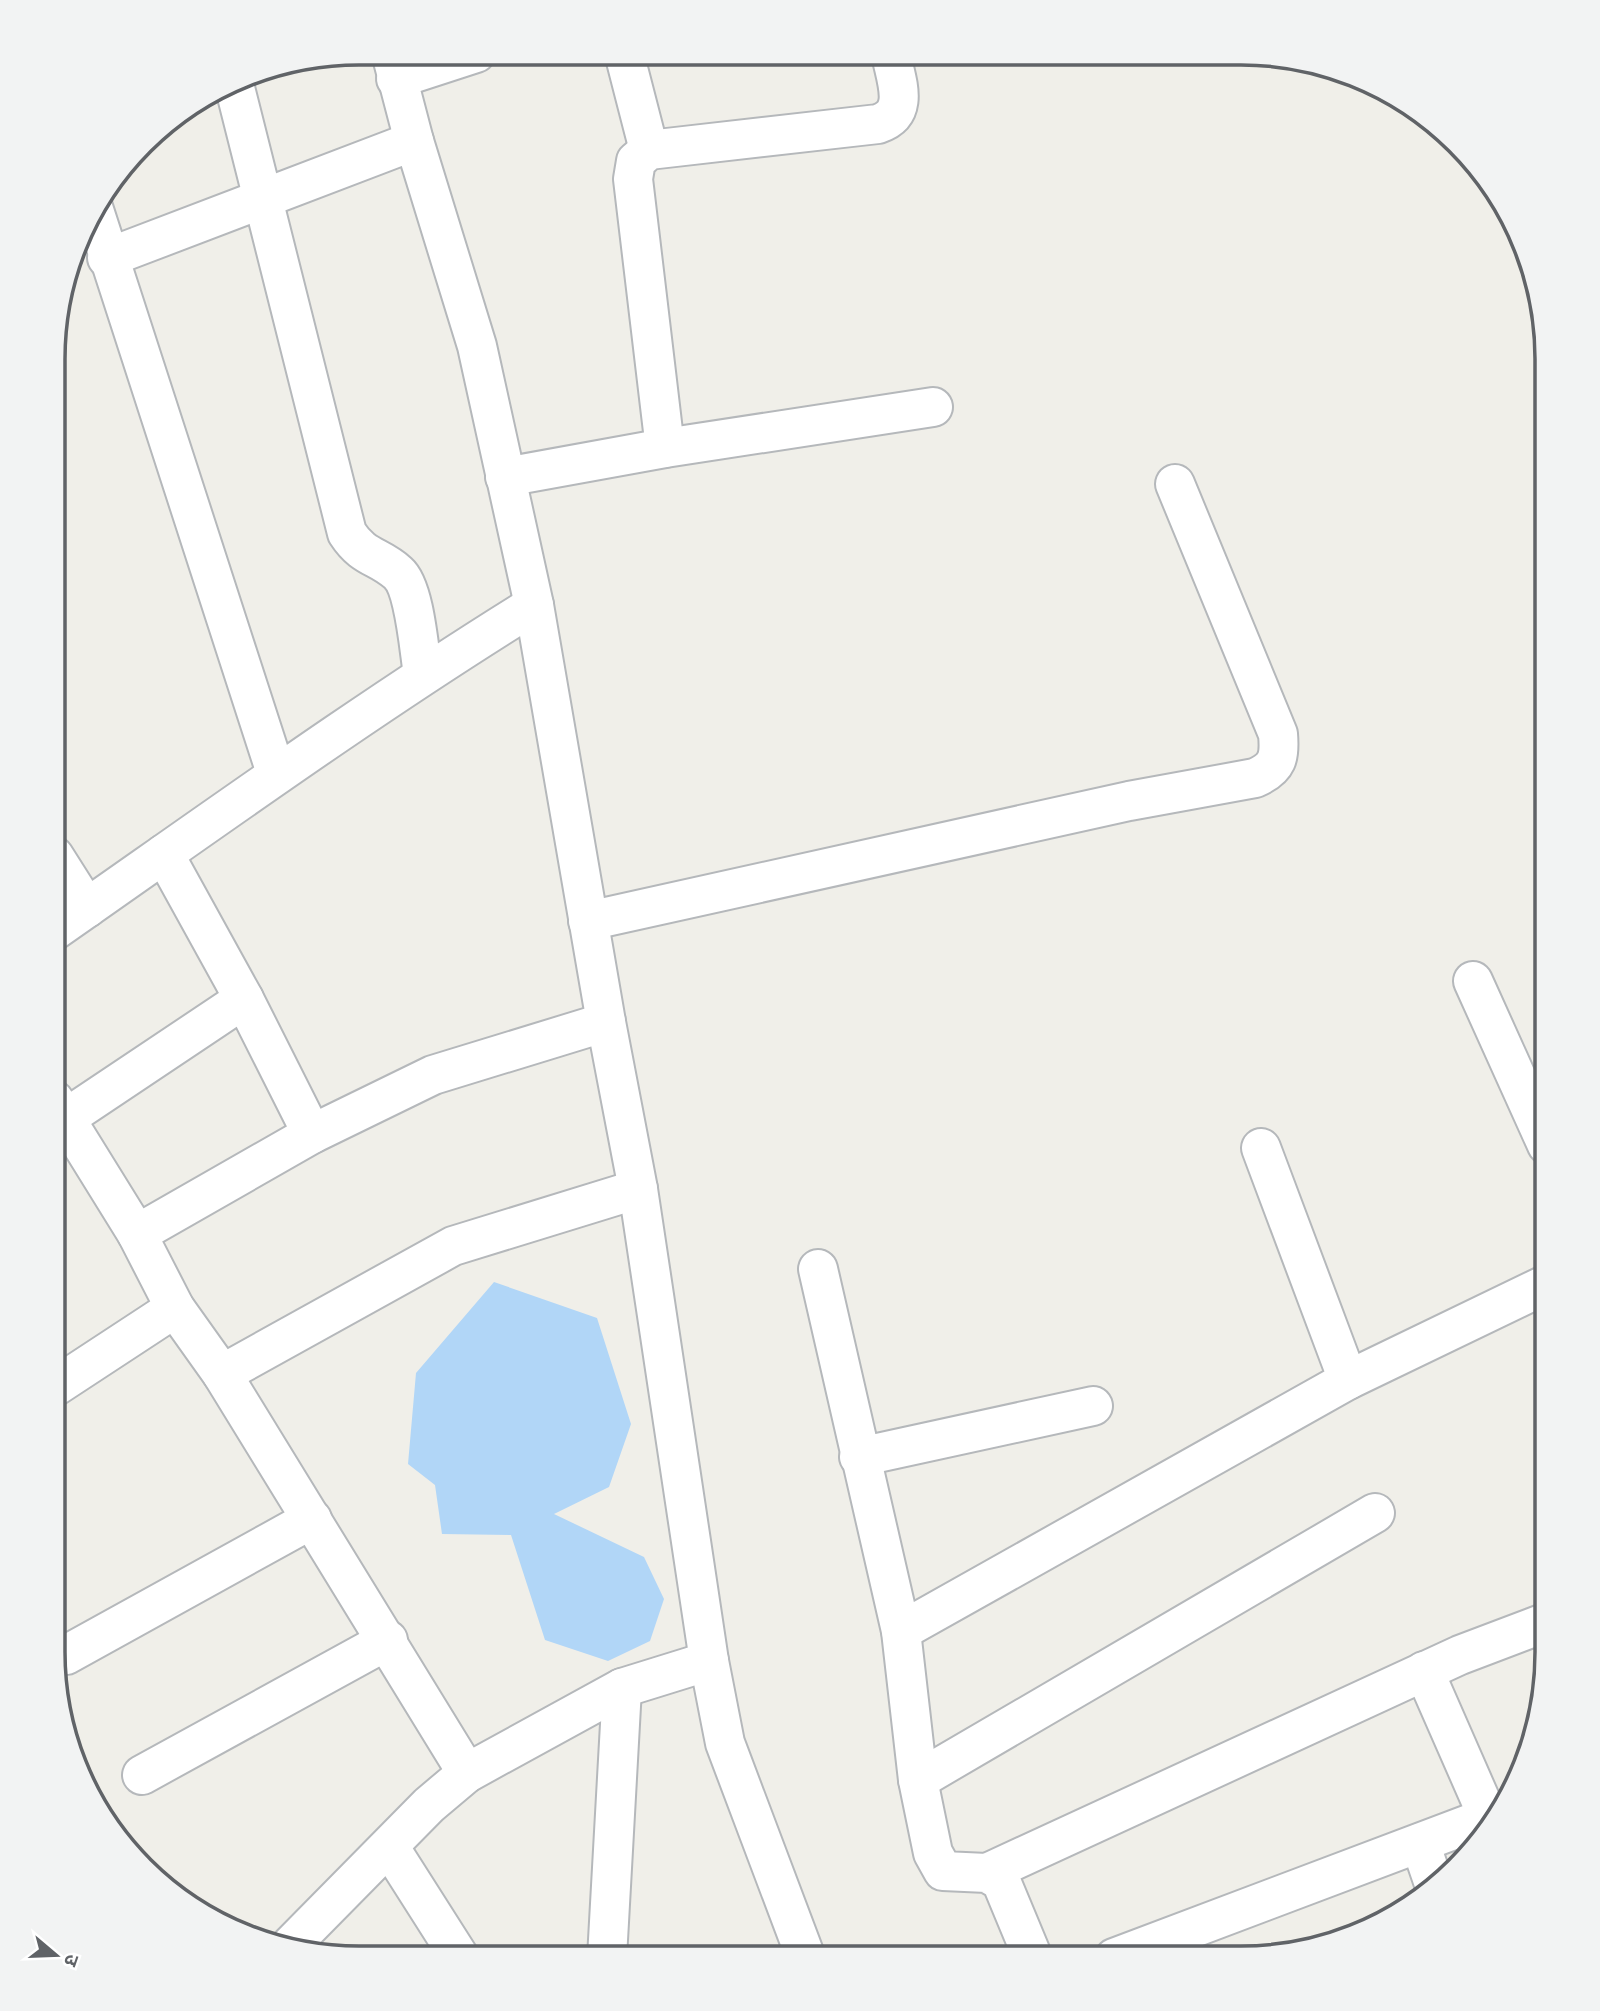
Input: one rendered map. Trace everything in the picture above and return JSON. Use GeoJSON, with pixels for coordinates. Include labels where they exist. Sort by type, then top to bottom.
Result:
{"type":"FeatureCollection","features":[{"type":"Feature","properties":{"kind":"street"},"geometry":{"type":"LineString","coordinates":[[627,65],[649,150]]}},
{"type":"Feature","properties":{"kind":"street"},"geometry":{"type":"LineString","coordinates":[[665,448],[633,180],[636,161],[649,150],[878,124],[892,119],[898,109],[893,65]]}},
{"type":"Feature","properties":{"kind":"street"},"geometry":{"type":"LineString","coordinates":[[393,66],[477,346],[534,606],[606,1022],[638,1189],[709,1661],[725,1743],[801,1946]]}},
{"type":"Feature","properties":{"kind":"street"},"geometry":{"type":"LineString","coordinates":[[236,92],[347,533],[358,550],[401,575],[408,590],[423,674]]}},
{"type":"Feature","properties":{"kind":"street"},"geometry":{"type":"LineString","coordinates":[[107,258],[262,201],[337,168],[414,141]]}},
{"type":"Feature","properties":{"kind":"street"},"geometry":{"type":"LineString","coordinates":[[98,224],[276,773]]}},
{"type":"Feature","properties":{"kind":"street"},"geometry":{"type":"LineString","coordinates":[[505,477],[665,448],[933,407]]}},
{"type":"Feature","properties":{"kind":"street"},"geometry":{"type":"LineString","coordinates":[[588,921],[1129,801],[1255,778],[1271,772],[1280,755],[1278,734],[1175,485]]}},
{"type":"Feature","properties":{"kind":"street"},"geometry":{"type":"LineString","coordinates":[[65,923],[276,773],[423,674],[534,606]]}},
{"type":"Feature","properties":{"kind":"street"},"geometry":{"type":"LineString","coordinates":[[164,854],[244,999],[312,1134]]}},
{"type":"Feature","properties":{"kind":"street"},"geometry":{"type":"LineString","coordinates":[[65,874],[86,908]]}},
{"type":"Feature","properties":{"kind":"street"},"geometry":{"type":"LineString","coordinates":[[1473,981],[1535,1118]]}},
{"type":"Feature","properties":{"kind":"street"},"geometry":{"type":"LineString","coordinates":[[65,1106],[244,999]]}},
{"type":"Feature","properties":{"kind":"street"},"geometry":{"type":"LineString","coordinates":[[137,1234],[312,1134],[433,1075],[606,1022]]}},
{"type":"Feature","properties":{"kind":"street"},"geometry":{"type":"LineString","coordinates":[[65,1117],[137,1234],[176,1308],[222,1374],[467,1773]]}},
{"type":"Feature","properties":{"kind":"street"},"geometry":{"type":"LineString","coordinates":[[1261,1148],[1348,1380]]}},
{"type":"Feature","properties":{"kind":"street"},"geometry":{"type":"LineString","coordinates":[[222,1374],[453,1246],[638,1189]]}},
{"type":"Feature","properties":{"kind":"street"},"geometry":{"type":"LineString","coordinates":[[818,1269],[859,1458],[901,1631],[918,1780],[937,1864],[943,1871],[956,1874],[987,1872],[1424,1671],[1535,1627]]}},
{"type":"Feature","properties":{"kind":"street"},"geometry":{"type":"LineString","coordinates":[[901,1631],[1348,1380],[1535,1290]]}},
{"type":"Feature","properties":{"kind":"street"},"geometry":{"type":"LineString","coordinates":[[65,1380],[176,1308]]}},
{"type":"Feature","properties":{"kind":"street"},"geometry":{"type":"LineString","coordinates":[[859,1458],[1093,1406]]}},
{"type":"Feature","properties":{"kind":"street"},"geometry":{"type":"LineString","coordinates":[[918,1780],[1375,1513]]}},
{"type":"Feature","properties":{"kind":"street"},"geometry":{"type":"LineString","coordinates":[[66,1655],[312,1519]]}},
{"type":"Feature","properties":{"kind":"street"},"geometry":{"type":"LineString","coordinates":[[142,1775],[387,1640]]}},
{"type":"Feature","properties":{"kind":"street"},"geometry":{"type":"LineString","coordinates":[[296,1940],[390,1848],[429,1805],[467,1773],[622,1688],[709,1661]]}},
{"type":"Feature","properties":{"kind":"street"},"geometry":{"type":"LineString","coordinates":[[1424,1671],[1491,1807]]}},
{"type":"Feature","properties":{"kind":"street"},"geometry":{"type":"LineString","coordinates":[[606,1946],[622,1688]]}},
{"type":"Feature","properties":{"kind":"street"},"geometry":{"type":"LineString","coordinates":[[1146,1946],[1484,1818]]}},
{"type":"Feature","properties":{"kind":"street"},"geometry":{"type":"LineString","coordinates":[[1420,1843],[1431,1876]]}},
{"type":"Feature","properties":{"kind":"street"},"geometry":{"type":"LineString","coordinates":[[390,1848],[452,1946]]}},
{"type":"Feature","properties":{"kind":"street"},"geometry":{"type":"LineString","coordinates":[[987,1872],[1001,1881],[1028,1946]]}},
{"type":"Feature","properties":{"kind":"water"},"geometry":{"type":"Polygon","coordinates":[[[494,1282],[597,1318],[631,1424],[609,1487],[554,1514],[644,1557],[664,1599],[650,1641],[608,1661],[545,1640],[511,1535],[442,1534],[435,1485],[408,1464],[416,1373],[494,1282]]]}}]}
